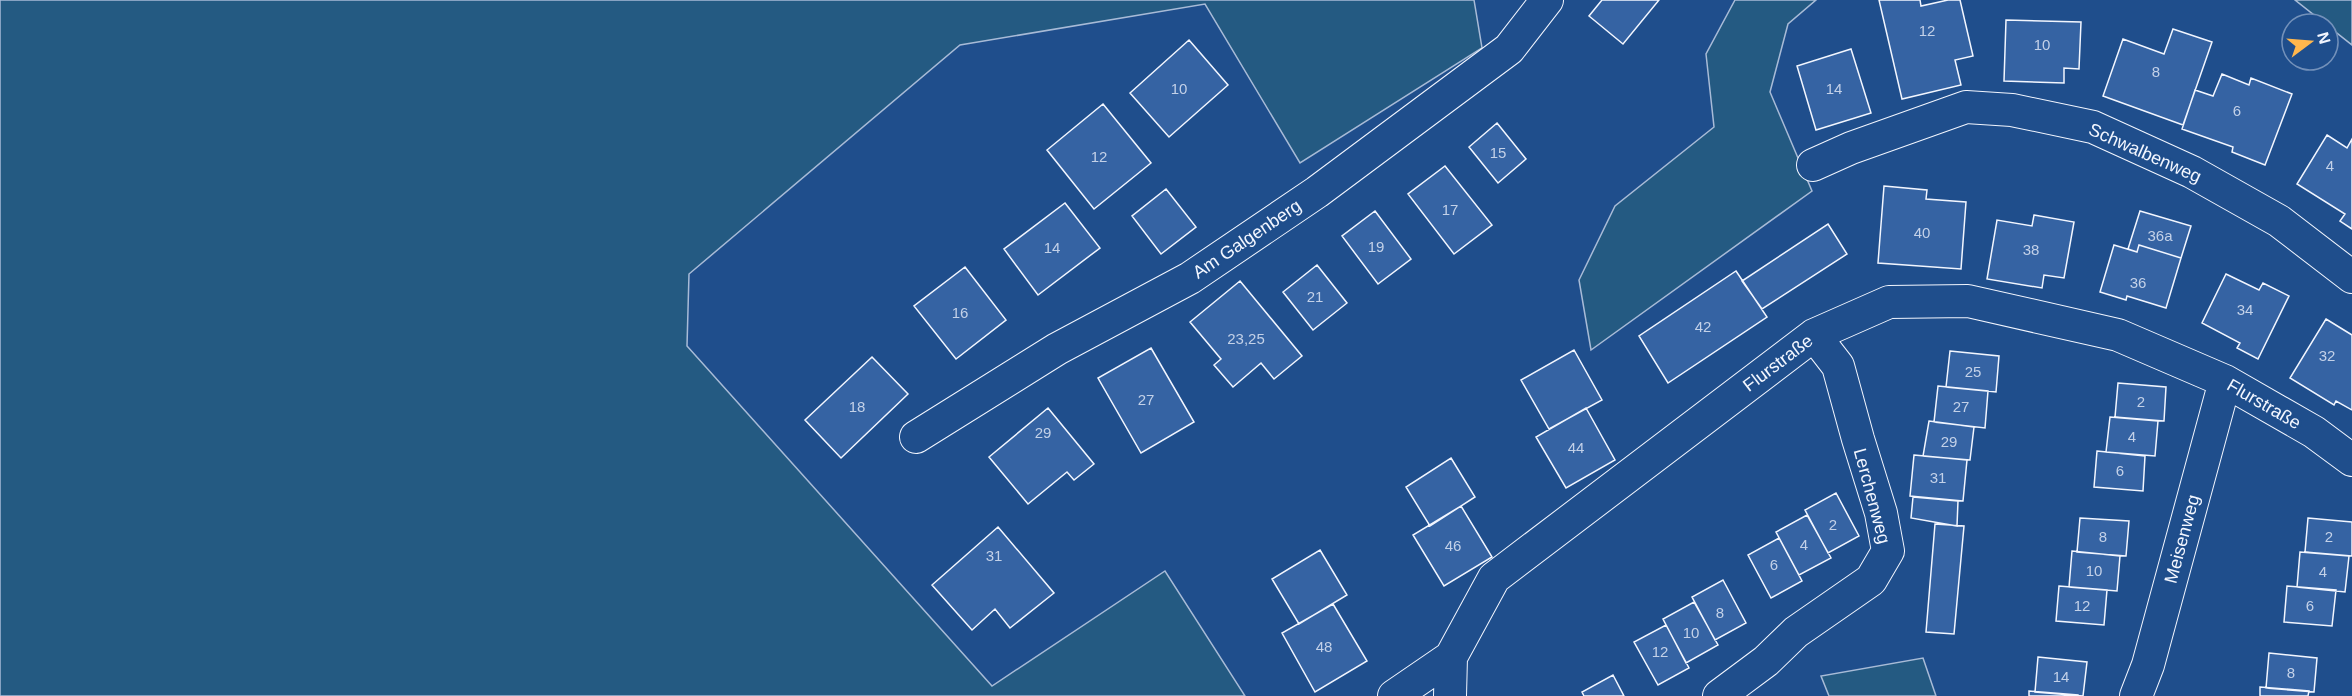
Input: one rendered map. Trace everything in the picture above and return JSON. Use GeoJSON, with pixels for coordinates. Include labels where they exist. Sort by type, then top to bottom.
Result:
{"type":"FeatureCollection","features":[{"type":"Feature","properties":{"kind":"street","name":"Am Galgenberg"},"geometry":{"type":"LineString","coordinates":[[916,437],[1057,349],[1190,278],[1317,192],[1509,49],[1547,0]]}},
{"type":"Feature","properties":{"kind":"street","name":"Schwalbenweg"},"geometry":{"type":"LineString","coordinates":[[1813,165],[1851,148],[1966,107],[2012,110],[2093,127],[2192,172],[2278,221],[2352,277]]}},
{"type":"Feature","properties":{"kind":"street","name":"Flurstraße"},"geometry":{"type":"LineString","coordinates":[[1395,696],[1451,657],[1494,578],[1814,335],[1889,302],[1968,301],[2118,335],[2225,381],[2314,432],[2352,460]]}},
{"type":"Feature","properties":{"kind":"street","name":"Lerchenweg"},"geometry":{"type":"LineString","coordinates":[[1719,696],[1766,661],[1796,632],[1871,580],[1888,551],[1881,513],[1857,439],[1838,366],[1814,335]]}},
{"type":"Feature","properties":{"kind":"street","name":"Meisenweg"},"geometry":{"type":"LineString","coordinates":[[2136,696],[2148,665],[2225,381]]}},
{"type":"Feature","properties":{"kind":"street","name":"Flurstraße"},"geometry":{"type":"LineString","coordinates":[[1450,696],[1451,657]]}},
{"type":"Feature","properties":{"kind":"shaded area"},"geometry":{"type":"Polygon","coordinates":[[[0,0],[1474,0],[1482,48],[1300,163],[1205,4],[960,45],[689,274],[687,346],[992,686],[1165,571],[1245,696],[0,696],[0,0]]]}},
{"type":"Feature","properties":{"kind":"shaded area"},"geometry":{"type":"Polygon","coordinates":[[[1735,0],[1816,0],[1788,24],[1770,92],[1812,191],[1591,350],[1579,280],[1615,206],[1714,127],[1706,54],[1735,0]]]}},
{"type":"Feature","properties":{"kind":"shaded area"},"geometry":{"type":"Polygon","coordinates":[[[2295,0],[2352,0],[2352,45],[2340,36],[2340,12],[2310,12],[2295,0]]]}},
{"type":"Feature","properties":{"kind":"shaded area"},"geometry":{"type":"Polygon","coordinates":[[[1923,658],[1936,696],[1829,696],[1821,676],[1923,658]]]}},
{"type":"Feature","properties":{"kind":"building"},"geometry":{"type":"Polygon","coordinates":[[[1602,0],[1659,0],[1623,44],[1589,16],[1602,0]]]}},
{"type":"Feature","properties":{"kind":"building"},"geometry":{"type":"Polygon","coordinates":[[[1879,0],[1920,0],[1921,6],[1948,0],[1960,0],[1973,56],[1955,60],[1961,85],[1902,99],[1879,0]]]}},
{"type":"Feature","properties":{"kind":"building"},"geometry":{"type":"Polygon","coordinates":[[[2006,20],[2081,22],[2079,69],[2064,68],[2064,83],[2004,81],[2006,20]]]}},
{"type":"Feature","properties":{"kind":"building"},"geometry":{"type":"Polygon","coordinates":[[[2173,29],[2212,42],[2183,125],[2103,96],[2123,39],[2164,54],[2173,29]]]}},
{"type":"Feature","properties":{"kind":"building"},"geometry":{"type":"Polygon","coordinates":[[[1189,40],[1228,85],[1169,137],[1130,93],[1189,40]]]}},
{"type":"Feature","properties":{"kind":"building"},"geometry":{"type":"Polygon","coordinates":[[[1851,49],[1871,113],[1816,130],[1797,66],[1851,49]]]}},
{"type":"Feature","properties":{"kind":"building"},"geometry":{"type":"Polygon","coordinates":[[[2222,74],[2249,85],[2251,78],[2292,94],[2265,165],[2232,152],[2233,147],[2182,129],[2195,90],[2213,96],[2222,74]]]}},
{"type":"Feature","properties":{"kind":"building"},"geometry":{"type":"Polygon","coordinates":[[[1103,104],[1151,163],[1094,209],[1047,150],[1103,104]]]}},
{"type":"Feature","properties":{"kind":"building"},"geometry":{"type":"Polygon","coordinates":[[[1497,123],[1526,159],[1498,183],[1469,147],[1497,123]]]}},
{"type":"Feature","properties":{"kind":"building"},"geometry":{"type":"Polygon","coordinates":[[[2327,135],[2347,148],[2352,139],[2352,229],[2340,221],[2345,214],[2297,184],[2327,135]]]}},
{"type":"Feature","properties":{"kind":"building"},"geometry":{"type":"Polygon","coordinates":[[[1445,166],[1492,225],[1454,254],[1408,194],[1445,166]]]}},
{"type":"Feature","properties":{"kind":"building"},"geometry":{"type":"Polygon","coordinates":[[[1884,186],[1927,190],[1926,199],[1966,202],[1961,269],[1878,263],[1884,186]]]}},
{"type":"Feature","properties":{"kind":"building"},"geometry":{"type":"Polygon","coordinates":[[[1166,189],[1196,227],[1161,254],[1132,216],[1166,189]]]}},
{"type":"Feature","properties":{"kind":"building"},"geometry":{"type":"Polygon","coordinates":[[[1065,203],[1100,248],[1038,295],[1004,249],[1065,203]]]}},
{"type":"Feature","properties":{"kind":"building"},"geometry":{"type":"Polygon","coordinates":[[[1375,211],[1411,259],[1378,284],[1342,236],[1375,211]]]}},
{"type":"Feature","properties":{"kind":"building"},"geometry":{"type":"Polygon","coordinates":[[[2140,211],[2191,226],[2181,258],[2139,245],[2137,252],[2128,249],[2140,211]]]}},
{"type":"Feature","properties":{"kind":"building"},"geometry":{"type":"Polygon","coordinates":[[[2034,215],[2074,222],[2064,278],[2044,275],[2042,288],[1987,279],[1997,220],[2032,226],[2034,215]]]}},
{"type":"Feature","properties":{"kind":"building"},"geometry":{"type":"Polygon","coordinates":[[[1828,224],[1847,254],[1762,309],[1742,281],[1828,224]]]}},
{"type":"Feature","properties":{"kind":"building"},"geometry":{"type":"Polygon","coordinates":[[[2114,245],[2137,252],[2139,245],[2181,258],[2166,308],[2127,296],[2126,300],[2100,292],[2114,245]]]}},
{"type":"Feature","properties":{"kind":"building"},"geometry":{"type":"Polygon","coordinates":[[[1317,265],[1347,303],[1313,330],[1283,292],[1317,265]]]}},
{"type":"Feature","properties":{"kind":"building"},"geometry":{"type":"Polygon","coordinates":[[[965,267],[1006,320],[956,359],[914,306],[965,267]]]}},
{"type":"Feature","properties":{"kind":"building"},"geometry":{"type":"Polygon","coordinates":[[[1736,271],[1767,317],[1668,383],[1639,336],[1736,271]]]}},
{"type":"Feature","properties":{"kind":"building"},"geometry":{"type":"Polygon","coordinates":[[[2226,274],[2259,290],[2263,283],[2289,296],[2258,359],[2237,348],[2240,343],[2202,323],[2226,274]]]}},
{"type":"Feature","properties":{"kind":"building"},"geometry":{"type":"Polygon","coordinates":[[[1240,281],[1302,356],[1274,379],[1261,363],[1233,387],[1214,365],[1221,359],[1190,322],[1240,281]]]}},
{"type":"Feature","properties":{"kind":"building"},"geometry":{"type":"Polygon","coordinates":[[[2326,319],[2352,335],[2352,410],[2336,401],[2334,405],[2290,378],[2326,319]]]}},
{"type":"Feature","properties":{"kind":"building"},"geometry":{"type":"Polygon","coordinates":[[[1151,348],[1194,422],[1141,453],[1098,378],[1151,348]]]}},
{"type":"Feature","properties":{"kind":"building"},"geometry":{"type":"Polygon","coordinates":[[[1574,350],[1602,400],[1549,429],[1521,380],[1574,350]]]}},
{"type":"Feature","properties":{"kind":"building"},"geometry":{"type":"Polygon","coordinates":[[[1950,351],[1999,356],[1996,392],[1946,387],[1950,351]]]}},
{"type":"Feature","properties":{"kind":"building"},"geometry":{"type":"Polygon","coordinates":[[[872,357],[908,394],[841,458],[805,420],[872,357]]]}},
{"type":"Feature","properties":{"kind":"building"},"geometry":{"type":"Polygon","coordinates":[[[2118,383],[2166,387],[2164,421],[2115,417],[2118,383]]]}},
{"type":"Feature","properties":{"kind":"building"},"geometry":{"type":"Polygon","coordinates":[[[1938,386],[1988,391],[1985,428],[1934,422],[1938,386]]]}},
{"type":"Feature","properties":{"kind":"building"},"geometry":{"type":"Polygon","coordinates":[[[1048,408],[1094,464],[1074,480],[1067,472],[1028,504],[989,457],[1048,408]]]}},
{"type":"Feature","properties":{"kind":"building"},"geometry":{"type":"Polygon","coordinates":[[[1586,408],[1615,460],[1566,488],[1536,437],[1586,408]]]}},
{"type":"Feature","properties":{"kind":"building"},"geometry":{"type":"Polygon","coordinates":[[[2110,417],[2158,421],[2155,456],[2106,452],[2110,417]]]}},
{"type":"Feature","properties":{"kind":"building"},"geometry":{"type":"Polygon","coordinates":[[[1929,421],[1974,427],[1970,460],[1923,456],[1929,421]]]}},
{"type":"Feature","properties":{"kind":"building"},"geometry":{"type":"Polygon","coordinates":[[[2097,451],[2145,456],[2143,491],[2094,487],[2097,451]]]}},
{"type":"Feature","properties":{"kind":"building"},"geometry":{"type":"Polygon","coordinates":[[[1914,455],[1967,460],[1963,501],[1910,496],[1914,455]]]}},
{"type":"Feature","properties":{"kind":"building"},"geometry":{"type":"Polygon","coordinates":[[[1451,458],[1475,497],[1430,526],[1406,487],[1451,458]]]}},
{"type":"Feature","properties":{"kind":"building"},"geometry":{"type":"Polygon","coordinates":[[[1836,493],[1859,536],[1828,553],[1805,510],[1836,493]]]}},
{"type":"Feature","properties":{"kind":"building"},"geometry":{"type":"Polygon","coordinates":[[[1913,497],[1958,501],[1957,526],[1911,518],[1913,497]]]}},
{"type":"Feature","properties":{"kind":"building"},"geometry":{"type":"Polygon","coordinates":[[[1461,506],[1492,557],[1444,586],[1413,535],[1461,506]]]}},
{"type":"Feature","properties":{"kind":"building"},"geometry":{"type":"Polygon","coordinates":[[[1807,515],[1831,558],[1799,575],[1776,532],[1807,515]]]}},
{"type":"Feature","properties":{"kind":"building"},"geometry":{"type":"Polygon","coordinates":[[[2080,518],[2129,521],[2126,556],[2077,552],[2080,518]]]}},
{"type":"Feature","properties":{"kind":"building"},"geometry":{"type":"Polygon","coordinates":[[[2308,518],[2352,522],[2352,556],[2305,552],[2308,518]]]}},
{"type":"Feature","properties":{"kind":"building"},"geometry":{"type":"Polygon","coordinates":[[[1935,524],[1964,526],[1954,634],[1926,632],[1935,524]]]}},
{"type":"Feature","properties":{"kind":"building"},"geometry":{"type":"Polygon","coordinates":[[[998,527],[1054,593],[1010,628],[995,609],[972,630],[932,585],[998,527]]]}},
{"type":"Feature","properties":{"kind":"building"},"geometry":{"type":"Polygon","coordinates":[[[1779,538],[1802,581],[1771,598],[1748,555],[1779,538]]]}},
{"type":"Feature","properties":{"kind":"building"},"geometry":{"type":"Polygon","coordinates":[[[1320,550],[1347,595],[1299,624],[1272,579],[1320,550]]]}},
{"type":"Feature","properties":{"kind":"building"},"geometry":{"type":"Polygon","coordinates":[[[2072,551],[2120,556],[2117,591],[2069,587],[2072,551]]]}},
{"type":"Feature","properties":{"kind":"building"},"geometry":{"type":"Polygon","coordinates":[[[2300,552],[2349,556],[2345,592],[2297,587],[2300,552]]]}},
{"type":"Feature","properties":{"kind":"building"},"geometry":{"type":"Polygon","coordinates":[[[1723,580],[1746,623],[1715,640],[1692,597],[1723,580]]]}},
{"type":"Feature","properties":{"kind":"building"},"geometry":{"type":"Polygon","coordinates":[[[2059,586],[2107,590],[2104,625],[2056,621],[2059,586]]]}},
{"type":"Feature","properties":{"kind":"building"},"geometry":{"type":"Polygon","coordinates":[[[2287,586],[2336,590],[2332,626],[2284,622],[2287,586]]]}},
{"type":"Feature","properties":{"kind":"building"},"geometry":{"type":"Polygon","coordinates":[[[1694,602],[1718,645],[1686,663],[1663,619],[1694,602]]]}},
{"type":"Feature","properties":{"kind":"building"},"geometry":{"type":"Polygon","coordinates":[[[1333,604],[1367,661],[1315,692],[1282,633],[1333,604]]]}},
{"type":"Feature","properties":{"kind":"building"},"geometry":{"type":"Polygon","coordinates":[[[1666,625],[1689,668],[1658,685],[1634,642],[1666,625]]]}},
{"type":"Feature","properties":{"kind":"building"},"geometry":{"type":"Polygon","coordinates":[[[2269,653],[2317,658],[2314,692],[2266,688],[2269,653]]]}},
{"type":"Feature","properties":{"kind":"building"},"geometry":{"type":"Polygon","coordinates":[[[2038,657],[2087,662],[2083,696],[2035,692],[2038,657]]]}},
{"type":"Feature","properties":{"kind":"building"},"geometry":{"type":"Polygon","coordinates":[[[1613,675],[1624,696],[1584,696],[1582,692],[1613,675]]]}},
{"type":"Feature","properties":{"kind":"building"},"geometry":{"type":"Polygon","coordinates":[[[2260,687],[2309,691],[2308,696],[2260,696],[2260,687]]]}},
{"type":"Feature","properties":{"kind":"building"},"geometry":{"type":"Polygon","coordinates":[[[2029,691],[2078,695],[2078,696],[2029,696],[2029,691]]]}}]}
